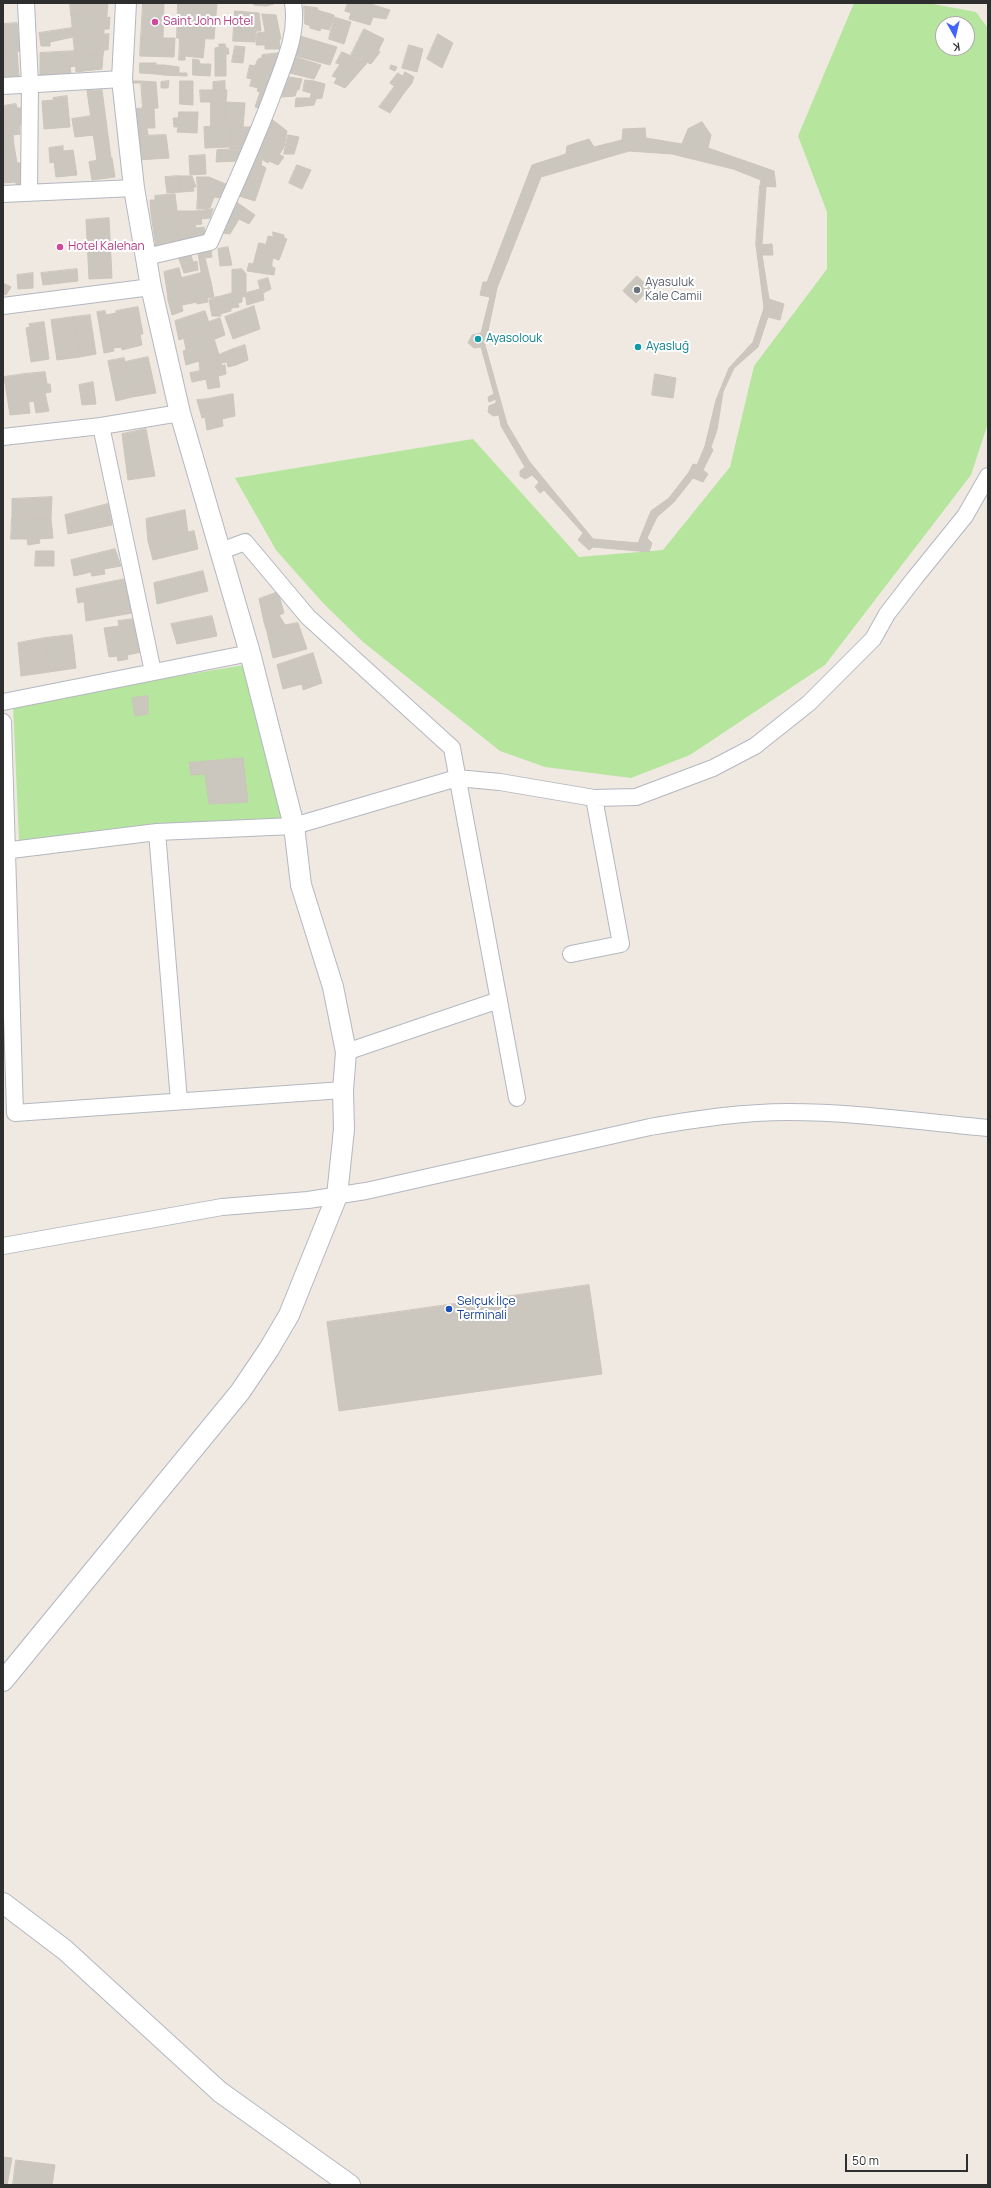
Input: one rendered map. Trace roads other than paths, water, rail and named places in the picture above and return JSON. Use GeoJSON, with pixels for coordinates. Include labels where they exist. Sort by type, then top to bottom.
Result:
{"type":"FeatureCollection","features":[{"type":"Feature","properties":{"kind":"street"},"geometry":{"type":"LineString","coordinates":[[26,3],[30,84],[29,192]]}},
{"type":"Feature","properties":{"kind":"street"},"geometry":{"type":"LineString","coordinates":[[3,1681],[240,1392],[269,1349],[289,1315],[337,1196],[344,1129],[343,1090],[346,1052],[333,988],[301,885],[294,826],[250,653],[180,413],[151,287],[134,188],[122,79],[126,3]]}},
{"type":"Feature","properties":{"kind":"street"},"geometry":{"type":"LineString","coordinates":[[146,257],[210,242],[257,136],[290,47],[295,17],[293,3]]}},
{"type":"Feature","properties":{"kind":"street"},"geometry":{"type":"LineString","coordinates":[[3,86],[122,79]]}},
{"type":"Feature","properties":{"kind":"street"},"geometry":{"type":"LineString","coordinates":[[3,194],[134,188]]}},
{"type":"Feature","properties":{"kind":"street"},"geometry":{"type":"LineString","coordinates":[[3,306],[151,287]]}},
{"type":"Feature","properties":{"kind":"street"},"geometry":{"type":"LineString","coordinates":[[3,437],[101,426],[180,413]]}},
{"type":"Feature","properties":{"kind":"street"},"geometry":{"type":"LineString","coordinates":[[101,426],[153,672]]}},
{"type":"Feature","properties":{"kind":"street"},"geometry":{"type":"LineString","coordinates":[[5,850],[157,832],[294,826],[457,778],[500,782],[594,798],[636,797],[713,768],[755,746],[809,703],[873,639],[887,614],[965,516],[988,476]]}},
{"type":"Feature","properties":{"kind":"street"},"geometry":{"type":"LineString","coordinates":[[221,551],[245,542],[308,616],[452,748],[518,1098]]}},
{"type":"Feature","properties":{"kind":"street"},"geometry":{"type":"LineString","coordinates":[[3,702],[250,653]]}},
{"type":"Feature","properties":{"kind":"street"},"geometry":{"type":"LineString","coordinates":[[3,722],[5,850],[15,1113],[179,1100],[343,1090]]}},
{"type":"Feature","properties":{"kind":"street"},"geometry":{"type":"LineString","coordinates":[[571,954],[621,944],[594,798]]}},
{"type":"Feature","properties":{"kind":"street"},"geometry":{"type":"LineString","coordinates":[[157,832],[179,1100]]}},
{"type":"Feature","properties":{"kind":"street"},"geometry":{"type":"LineString","coordinates":[[346,1052],[499,1000]]}},
{"type":"Feature","properties":{"kind":"street"},"geometry":{"type":"LineString","coordinates":[[3,1246],[222,1207],[337,1196],[393,1186],[650,1127],[697,1119],[745,1114],[833,1113],[988,1128]]}},
{"type":"Feature","properties":{"kind":"street"},"geometry":{"type":"LineString","coordinates":[[3,1903],[65,1950],[220,2092],[350,2185]]}},
{"type":"Feature","properties":{"kind":"place","name":"Saint John Hotel"},"geometry":{"type":"Point","coordinates":[155,22]}},
{"type":"Feature","properties":{"kind":"place","name":"Hotel Kalehan"},"geometry":{"type":"Point","coordinates":[60,247]}},
{"type":"Feature","properties":{"kind":"place","name":"Ayasuluk Kale Camii"},"geometry":{"type":"Point","coordinates":[637,290]}},
{"type":"Feature","properties":{"kind":"place","name":"Ayasolouk"},"geometry":{"type":"Point","coordinates":[478,339]}},
{"type":"Feature","properties":{"kind":"place","name":"Ayasluğ"},"geometry":{"type":"Point","coordinates":[638,347]}},
{"type":"Feature","properties":{"kind":"place","name":"Selçuk İlçe Terminali"},"geometry":{"type":"Point","coordinates":[449,1309]}}]}
